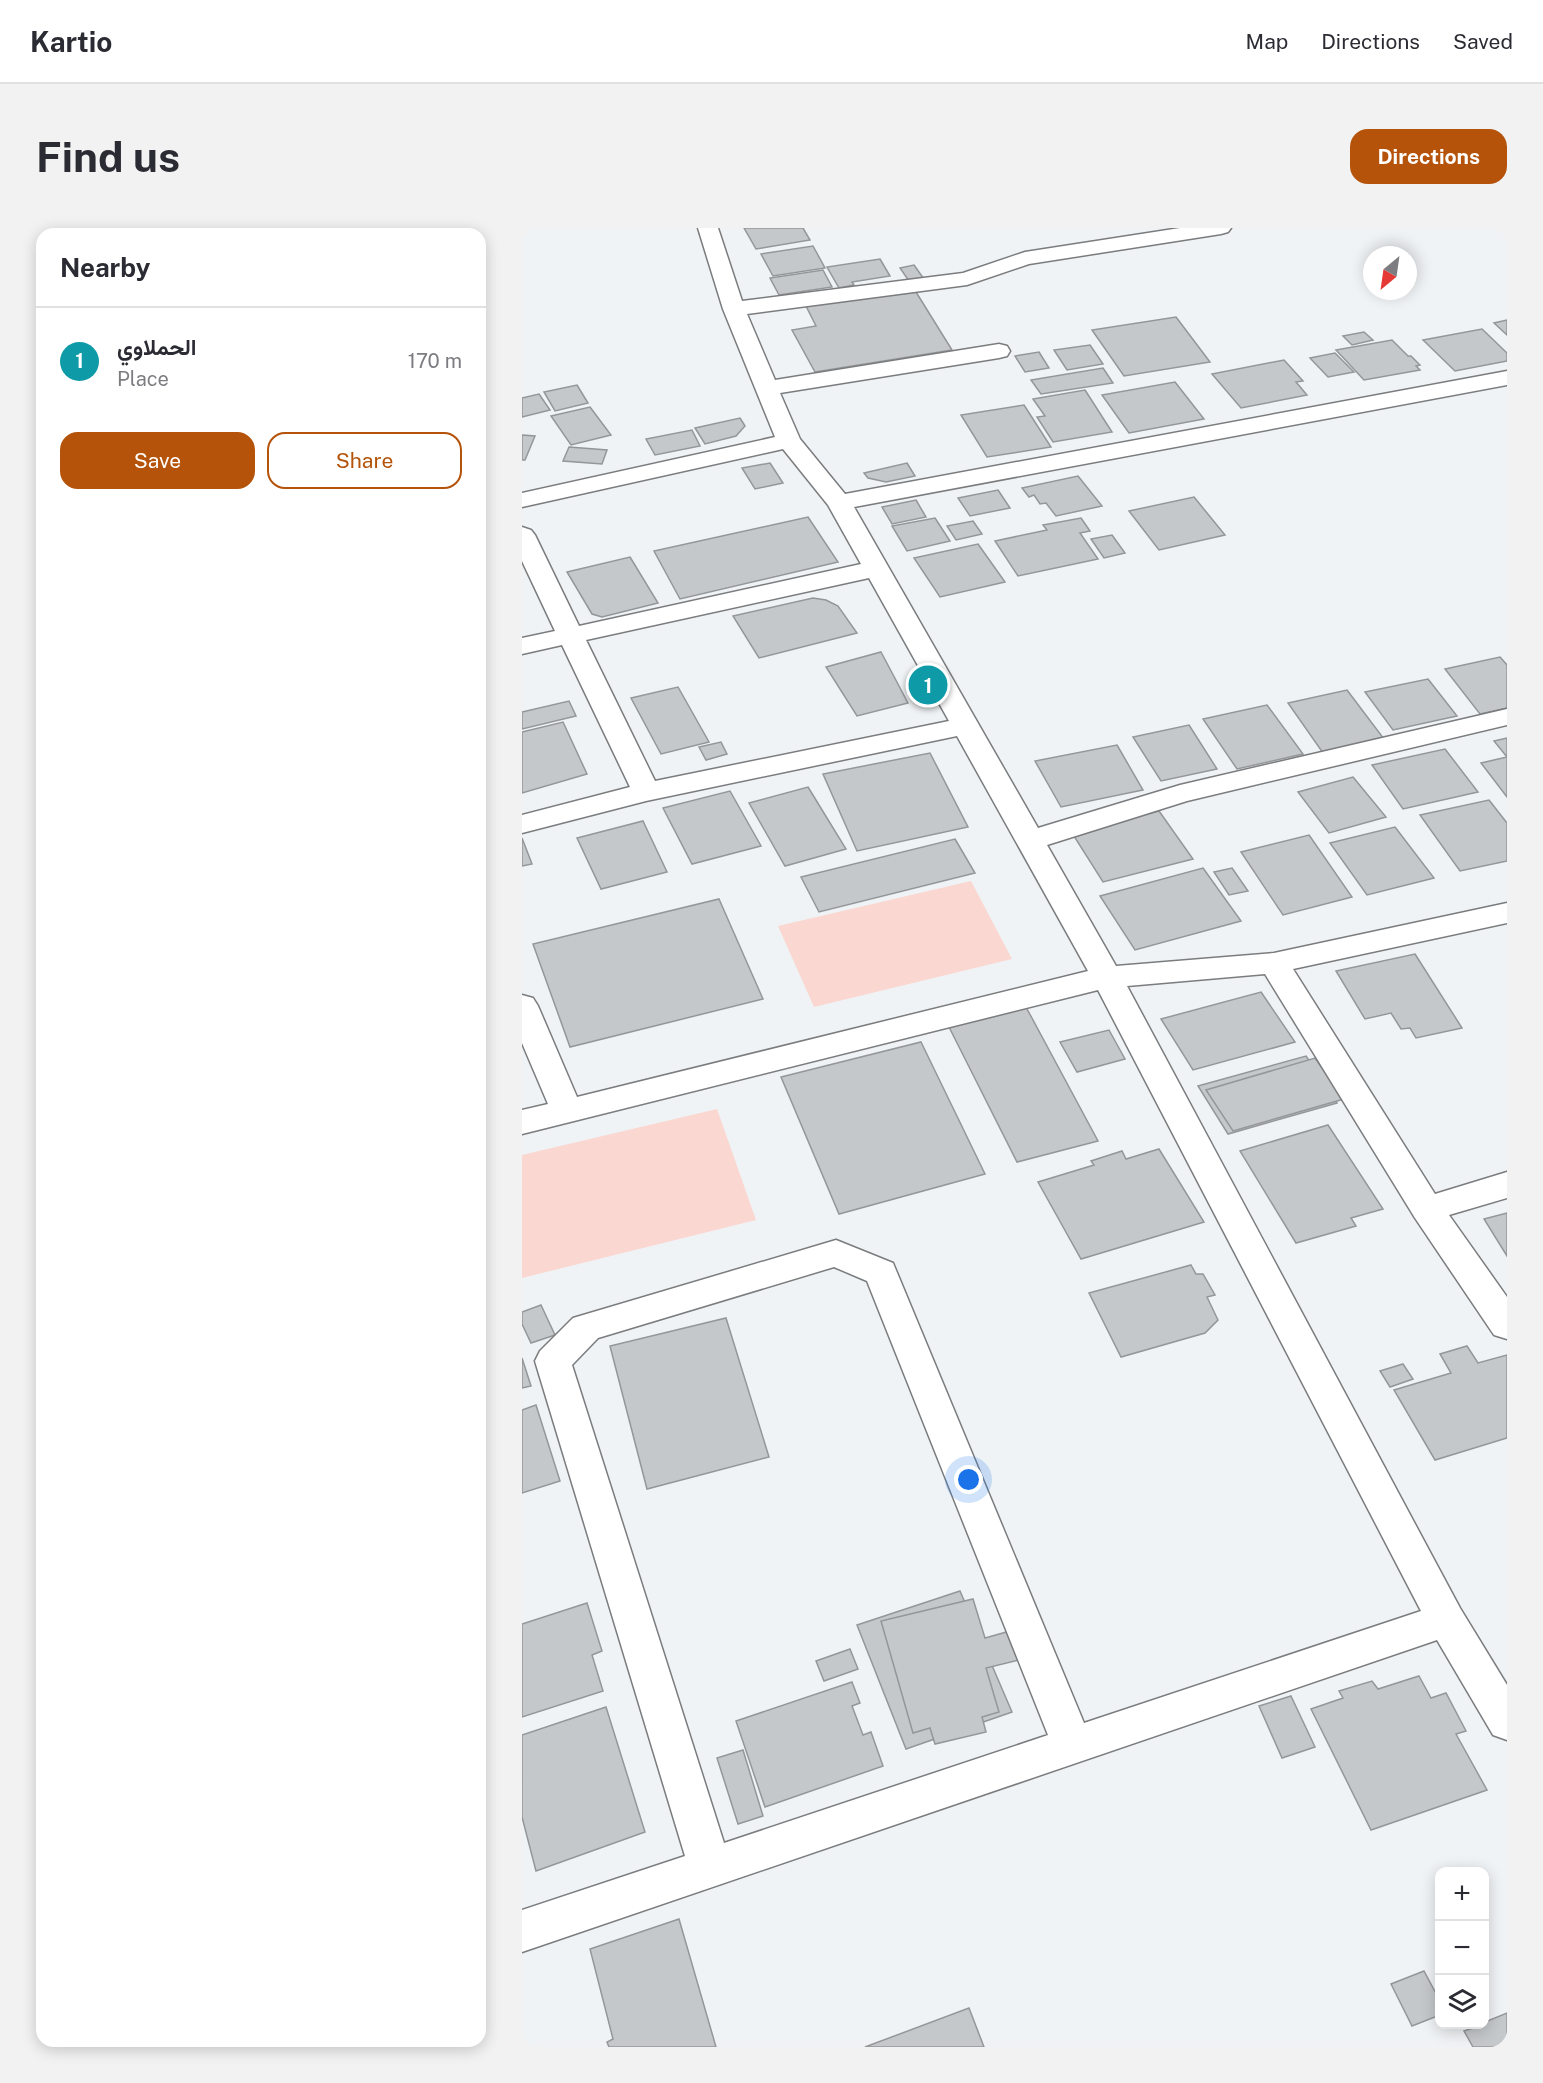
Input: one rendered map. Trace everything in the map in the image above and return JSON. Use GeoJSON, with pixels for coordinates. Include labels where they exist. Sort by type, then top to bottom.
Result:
{"type":"FeatureCollection","features":[{"type":"Feature","properties":{"kind":"street"},"geometry":{"type":"LineString","coordinates":[[708,228],[734,309],[789,441],[839,502],[964,726],[1031,840],[1107,977],[1446,1620],[1507,1722]]}},
{"type":"Feature","properties":{"kind":"street"},"geometry":{"type":"LineString","coordinates":[[734,309],[967,279],[1025,258],[1221,228]]}},
{"type":"Feature","properties":{"kind":"street"},"geometry":{"type":"LineString","coordinates":[[767,388],[999,351]]}},
{"type":"Feature","properties":{"kind":"street"},"geometry":{"type":"LineString","coordinates":[[839,502],[1507,378]]}},
{"type":"Feature","properties":{"kind":"street"},"geometry":{"type":"LineString","coordinates":[[522,500],[789,441]]}},
{"type":"Feature","properties":{"kind":"street"},"geometry":{"type":"LineString","coordinates":[[522,535],[646,792]]}},
{"type":"Feature","properties":{"kind":"street"},"geometry":{"type":"LineString","coordinates":[[522,646],[875,569]]}},
{"type":"Feature","properties":{"kind":"street"},"geometry":{"type":"LineString","coordinates":[[1031,840],[1180,794],[1507,717]]}},
{"type":"Feature","properties":{"kind":"street"},"geometry":{"type":"LineString","coordinates":[[522,824],[646,792],[964,726]]}},
{"type":"Feature","properties":{"kind":"street"},"geometry":{"type":"LineString","coordinates":[[522,1122],[1107,977],[1274,963],[1507,913]]}},
{"type":"Feature","properties":{"kind":"street"},"geometry":{"type":"LineString","coordinates":[[1274,963],[1428,1209],[1507,1325]]}},
{"type":"Feature","properties":{"kind":"street"},"geometry":{"type":"LineString","coordinates":[[522,1006],[567,1111]]}},
{"type":"Feature","properties":{"kind":"street"},"geometry":{"type":"LineString","coordinates":[[1428,1209],[1507,1185]]}},
{"type":"Feature","properties":{"kind":"street"},"geometry":{"type":"LineString","coordinates":[[710,1867],[553,1361],[586,1328],[836,1253],[881,1272],[1073,1745]]}},
{"type":"Feature","properties":{"kind":"street"},"geometry":{"type":"LineString","coordinates":[[522,1931],[1446,1620]]}},
{"type":"Feature","properties":{"kind":"shaded area"},"geometry":{"type":"Polygon","coordinates":[[[971,881],[1012,959],[814,1007],[778,926],[971,881]]]}},
{"type":"Feature","properties":{"kind":"shaded area"},"geometry":{"type":"Polygon","coordinates":[[[717,1109],[756,1220],[522,1278],[522,1155],[717,1109]]]}},
{"type":"Feature","properties":{"kind":"building"},"geometry":{"type":"Polygon","coordinates":[[[744,228],[803,228],[810,240],[756,249],[744,228]]]}},
{"type":"Feature","properties":{"kind":"building"},"geometry":{"type":"Polygon","coordinates":[[[813,246],[825,268],[773,276],[761,254],[813,246]]]}},
{"type":"Feature","properties":{"kind":"building"},"geometry":{"type":"Polygon","coordinates":[[[880,259],[890,276],[852,282],[854,285],[839,288],[827,267],[880,259]]]}},
{"type":"Feature","properties":{"kind":"building"},"geometry":{"type":"Polygon","coordinates":[[[914,265],[926,282],[911,284],[900,268],[914,265]]]}},
{"type":"Feature","properties":{"kind":"building"},"geometry":{"type":"Polygon","coordinates":[[[823,270],[832,287],[779,295],[770,278],[823,270]]]}},
{"type":"Feature","properties":{"kind":"building"},"geometry":{"type":"Polygon","coordinates":[[[916,292],[952,350],[815,372],[792,330],[816,326],[806,306],[916,292]]]}},
{"type":"Feature","properties":{"kind":"building"},"geometry":{"type":"Polygon","coordinates":[[[1176,317],[1210,362],[1124,376],[1092,330],[1176,317]]]}},
{"type":"Feature","properties":{"kind":"building"},"geometry":{"type":"Polygon","coordinates":[[[1507,320],[1507,335],[1494,323],[1507,320]]]}},
{"type":"Feature","properties":{"kind":"building"},"geometry":{"type":"Polygon","coordinates":[[[1482,329],[1507,353],[1507,361],[1455,371],[1423,340],[1482,329]]]}},
{"type":"Feature","properties":{"kind":"building"},"geometry":{"type":"Polygon","coordinates":[[[1364,332],[1373,340],[1352,345],[1343,336],[1364,332]]]}},
{"type":"Feature","properties":{"kind":"building"},"geometry":{"type":"Polygon","coordinates":[[[1392,340],[1420,365],[1416,366],[1420,370],[1364,380],[1336,350],[1392,340]]]}},
{"type":"Feature","properties":{"kind":"building"},"geometry":{"type":"Polygon","coordinates":[[[1090,345],[1103,364],[1067,370],[1054,350],[1090,345]]]}},
{"type":"Feature","properties":{"kind":"building"},"geometry":{"type":"Polygon","coordinates":[[[1039,352],[1049,368],[1025,372],[1015,356],[1039,352]]]}},
{"type":"Feature","properties":{"kind":"building"},"geometry":{"type":"Polygon","coordinates":[[[1335,353],[1354,372],[1328,377],[1310,358],[1335,353]]]}},
{"type":"Feature","properties":{"kind":"building"},"geometry":{"type":"Polygon","coordinates":[[[1284,360],[1303,381],[1296,382],[1307,395],[1241,408],[1212,374],[1284,360]]]}},
{"type":"Feature","properties":{"kind":"building"},"geometry":{"type":"Polygon","coordinates":[[[1103,368],[1113,383],[1041,394],[1031,380],[1103,368]]]}},
{"type":"Feature","properties":{"kind":"building"},"geometry":{"type":"Polygon","coordinates":[[[1175,382],[1204,419],[1129,433],[1102,395],[1175,382]]]}},
{"type":"Feature","properties":{"kind":"building"},"geometry":{"type":"Polygon","coordinates":[[[577,385],[588,403],[555,411],[544,392],[577,385]]]}},
{"type":"Feature","properties":{"kind":"building"},"geometry":{"type":"Polygon","coordinates":[[[1085,390],[1112,432],[1053,442],[1037,417],[1045,416],[1033,399],[1085,390]]]}},
{"type":"Feature","properties":{"kind":"building"},"geometry":{"type":"Polygon","coordinates":[[[539,394],[550,410],[522,417],[522,398],[539,394]]]}},
{"type":"Feature","properties":{"kind":"building"},"geometry":{"type":"Polygon","coordinates":[[[1024,405],[1051,447],[987,457],[961,415],[1024,405]]]}},
{"type":"Feature","properties":{"kind":"building"},"geometry":{"type":"Polygon","coordinates":[[[590,407],[611,435],[571,445],[551,416],[590,407]]]}},
{"type":"Feature","properties":{"kind":"building"},"geometry":{"type":"Polygon","coordinates":[[[740,418],[745,426],[736,436],[705,444],[695,428],[740,418]]]}},
{"type":"Feature","properties":{"kind":"building"},"geometry":{"type":"Polygon","coordinates":[[[692,430],[700,446],[655,455],[646,439],[692,430]]]}},
{"type":"Feature","properties":{"kind":"building"},"geometry":{"type":"Polygon","coordinates":[[[522,435],[535,436],[525,460],[522,460],[522,435]]]}},
{"type":"Feature","properties":{"kind":"building"},"geometry":{"type":"Polygon","coordinates":[[[569,447],[607,450],[602,464],[563,461],[569,447]]]}},
{"type":"Feature","properties":{"kind":"building"},"geometry":{"type":"Polygon","coordinates":[[[770,463],[783,483],[755,489],[742,468],[770,463]]]}},
{"type":"Feature","properties":{"kind":"building"},"geometry":{"type":"Polygon","coordinates":[[[907,463],[915,476],[886,482],[868,478],[864,473],[907,463]]]}},
{"type":"Feature","properties":{"kind":"building"},"geometry":{"type":"Polygon","coordinates":[[[1078,476],[1102,506],[1056,516],[1046,503],[1040,504],[1034,495],[1029,497],[1022,488],[1078,476]]]}},
{"type":"Feature","properties":{"kind":"building"},"geometry":{"type":"Polygon","coordinates":[[[998,490],[1010,508],[970,516],[958,498],[998,490]]]}},
{"type":"Feature","properties":{"kind":"building"},"geometry":{"type":"Polygon","coordinates":[[[1194,497],[1225,535],[1159,550],[1129,511],[1194,497]]]}},
{"type":"Feature","properties":{"kind":"building"},"geometry":{"type":"Polygon","coordinates":[[[916,500],[926,517],[892,524],[882,507],[916,500]]]}},
{"type":"Feature","properties":{"kind":"building"},"geometry":{"type":"Polygon","coordinates":[[[808,517],[838,562],[680,599],[654,551],[808,517]]]}},
{"type":"Feature","properties":{"kind":"building"},"geometry":{"type":"Polygon","coordinates":[[[935,518],[950,541],[907,551],[892,526],[935,518]]]}},
{"type":"Feature","properties":{"kind":"building"},"geometry":{"type":"Polygon","coordinates":[[[1081,518],[1090,531],[1080,533],[1098,559],[1018,576],[995,541],[1047,530],[1043,525],[1081,518]]]}},
{"type":"Feature","properties":{"kind":"building"},"geometry":{"type":"Polygon","coordinates":[[[973,521],[982,534],[956,540],[947,526],[973,521]]]}},
{"type":"Feature","properties":{"kind":"building"},"geometry":{"type":"Polygon","coordinates":[[[1112,535],[1125,553],[1104,558],[1091,539],[1112,535]]]}},
{"type":"Feature","properties":{"kind":"building"},"geometry":{"type":"Polygon","coordinates":[[[978,544],[1005,582],[940,597],[914,558],[978,544]]]}},
{"type":"Feature","properties":{"kind":"building"},"geometry":{"type":"Polygon","coordinates":[[[630,557],[658,603],[602,617],[592,614],[567,572],[630,557]]]}},
{"type":"Feature","properties":{"kind":"building"},"geometry":{"type":"Polygon","coordinates":[[[813,598],[826,600],[838,606],[857,633],[759,658],[733,616],[813,598]]]}},
{"type":"Feature","properties":{"kind":"building"},"geometry":{"type":"Polygon","coordinates":[[[881,652],[908,703],[857,716],[826,667],[881,652]]]}},
{"type":"Feature","properties":{"kind":"building"},"geometry":{"type":"Polygon","coordinates":[[[1500,657],[1507,665],[1507,708],[1480,714],[1445,669],[1500,657]]]}},
{"type":"Feature","properties":{"kind":"building"},"geometry":{"type":"Polygon","coordinates":[[[1428,679],[1457,716],[1393,730],[1365,692],[1428,679]]]}},
{"type":"Feature","properties":{"kind":"building"},"geometry":{"type":"Polygon","coordinates":[[[678,687],[709,742],[661,754],[631,698],[678,687]]]}},
{"type":"Feature","properties":{"kind":"building"},"geometry":{"type":"Polygon","coordinates":[[[1347,690],[1384,739],[1323,753],[1288,703],[1347,690]]]}},
{"type":"Feature","properties":{"kind":"building"},"geometry":{"type":"Polygon","coordinates":[[[569,701],[576,716],[522,729],[522,712],[569,701]]]}},
{"type":"Feature","properties":{"kind":"building"},"geometry":{"type":"Polygon","coordinates":[[[1267,705],[1303,754],[1237,769],[1203,719],[1267,705]]]}},
{"type":"Feature","properties":{"kind":"building"},"geometry":{"type":"Polygon","coordinates":[[[563,722],[587,774],[522,793],[522,732],[563,722]]]}},
{"type":"Feature","properties":{"kind":"building"},"geometry":{"type":"Polygon","coordinates":[[[1189,725],[1217,769],[1161,781],[1133,737],[1189,725]]]}},
{"type":"Feature","properties":{"kind":"building"},"geometry":{"type":"Polygon","coordinates":[[[1507,738],[1507,757],[1494,741],[1507,738]]]}},
{"type":"Feature","properties":{"kind":"building"},"geometry":{"type":"Polygon","coordinates":[[[721,742],[727,754],[706,760],[699,747],[721,742]]]}},
{"type":"Feature","properties":{"kind":"building"},"geometry":{"type":"Polygon","coordinates":[[[1117,745],[1143,790],[1061,807],[1035,761],[1117,745]]]}},
{"type":"Feature","properties":{"kind":"building"},"geometry":{"type":"Polygon","coordinates":[[[1445,749],[1478,792],[1403,809],[1372,765],[1445,749]]]}},
{"type":"Feature","properties":{"kind":"building"},"geometry":{"type":"Polygon","coordinates":[[[930,753],[968,827],[857,851],[823,774],[930,753]]]}},
{"type":"Feature","properties":{"kind":"building"},"geometry":{"type":"Polygon","coordinates":[[[1507,757],[1507,797],[1481,763],[1507,757]]]}},
{"type":"Feature","properties":{"kind":"building"},"geometry":{"type":"Polygon","coordinates":[[[1353,777],[1386,817],[1329,833],[1298,792],[1353,777]]]}},
{"type":"Feature","properties":{"kind":"building"},"geometry":{"type":"Polygon","coordinates":[[[808,787],[846,849],[785,866],[749,803],[808,787]]]}},
{"type":"Feature","properties":{"kind":"building"},"geometry":{"type":"Polygon","coordinates":[[[730,791],[761,846],[692,864],[663,808],[730,791]]]}},
{"type":"Feature","properties":{"kind":"building"},"geometry":{"type":"Polygon","coordinates":[[[1489,800],[1507,823],[1507,861],[1460,871],[1420,815],[1489,800]]]}},
{"type":"Feature","properties":{"kind":"building"},"geometry":{"type":"Polygon","coordinates":[[[1159,811],[1193,859],[1103,882],[1072,833],[1159,811]]]}},
{"type":"Feature","properties":{"kind":"building"},"geometry":{"type":"Polygon","coordinates":[[[643,821],[667,872],[601,889],[577,838],[643,821]]]}},
{"type":"Feature","properties":{"kind":"building"},"geometry":{"type":"Polygon","coordinates":[[[1395,827],[1434,878],[1367,895],[1330,843],[1395,827]]]}},
{"type":"Feature","properties":{"kind":"building"},"geometry":{"type":"Polygon","coordinates":[[[1309,835],[1352,897],[1283,915],[1241,852],[1309,835]]]}},
{"type":"Feature","properties":{"kind":"building"},"geometry":{"type":"Polygon","coordinates":[[[522,838],[532,864],[522,866],[522,838]]]}},
{"type":"Feature","properties":{"kind":"building"},"geometry":{"type":"Polygon","coordinates":[[[955,839],[975,873],[819,912],[801,877],[955,839]]]}},
{"type":"Feature","properties":{"kind":"building"},"geometry":{"type":"Polygon","coordinates":[[[1203,868],[1241,921],[1135,950],[1100,896],[1203,868]]]}},
{"type":"Feature","properties":{"kind":"building"},"geometry":{"type":"Polygon","coordinates":[[[1232,868],[1248,891],[1229,895],[1214,872],[1232,868]]]}},
{"type":"Feature","properties":{"kind":"building"},"geometry":{"type":"Polygon","coordinates":[[[719,899],[763,999],[570,1047],[533,944],[719,899]]]}},
{"type":"Feature","properties":{"kind":"building"},"geometry":{"type":"Polygon","coordinates":[[[1415,954],[1462,1028],[1416,1038],[1410,1028],[1401,1029],[1391,1013],[1365,1019],[1336,971],[1415,954]]]}},
{"type":"Feature","properties":{"kind":"building"},"geometry":{"type":"Polygon","coordinates":[[[1261,992],[1295,1042],[1193,1070],[1161,1019],[1261,992]]]}},
{"type":"Feature","properties":{"kind":"building"},"geometry":{"type":"Polygon","coordinates":[[[1026,1007],[1098,1141],[1017,1162],[949,1027],[1026,1007]]]}},
{"type":"Feature","properties":{"kind":"building"},"geometry":{"type":"Polygon","coordinates":[[[1109,1030],[1125,1059],[1077,1072],[1060,1042],[1109,1030]]]}},
{"type":"Feature","properties":{"kind":"building"},"geometry":{"type":"Polygon","coordinates":[[[921,1042],[985,1174],[839,1214],[781,1077],[921,1042]]]}},
{"type":"Feature","properties":{"kind":"building"},"geometry":{"type":"Polygon","coordinates":[[[1306,1056],[1337,1103],[1228,1134],[1198,1086],[1306,1056]]]}},
{"type":"Feature","properties":{"kind":"building"},"geometry":{"type":"Polygon","coordinates":[[[1315,1058],[1344,1099],[1233,1131],[1206,1090],[1315,1058]]]}},
{"type":"Feature","properties":{"kind":"building"},"geometry":{"type":"Polygon","coordinates":[[[1328,1125],[1383,1209],[1351,1218],[1356,1226],[1296,1243],[1240,1151],[1328,1125]]]}},
{"type":"Feature","properties":{"kind":"building"},"geometry":{"type":"Polygon","coordinates":[[[1159,1149],[1204,1222],[1081,1259],[1038,1182],[1094,1165],[1091,1161],[1122,1151],[1126,1159],[1159,1149]]]}},
{"type":"Feature","properties":{"kind":"building"},"geometry":{"type":"Polygon","coordinates":[[[1507,1213],[1507,1256],[1484,1219],[1507,1213]]]}},
{"type":"Feature","properties":{"kind":"building"},"geometry":{"type":"Polygon","coordinates":[[[1191,1265],[1196,1274],[1203,1274],[1215,1295],[1207,1297],[1218,1320],[1205,1333],[1121,1357],[1089,1293],[1191,1265]]]}},
{"type":"Feature","properties":{"kind":"building"},"geometry":{"type":"Polygon","coordinates":[[[541,1305],[555,1335],[531,1343],[522,1324],[522,1312],[541,1305]]]}},
{"type":"Feature","properties":{"kind":"building"},"geometry":{"type":"Polygon","coordinates":[[[726,1318],[769,1457],[647,1489],[610,1346],[726,1318]]]}},
{"type":"Feature","properties":{"kind":"building"},"geometry":{"type":"Polygon","coordinates":[[[1467,1346],[1478,1363],[1507,1355],[1507,1438],[1435,1460],[1394,1390],[1451,1373],[1440,1354],[1467,1346]]]}},
{"type":"Feature","properties":{"kind":"building"},"geometry":{"type":"Polygon","coordinates":[[[522,1358],[531,1386],[522,1388],[522,1358]]]}},
{"type":"Feature","properties":{"kind":"building"},"geometry":{"type":"Polygon","coordinates":[[[1403,1364],[1413,1379],[1390,1387],[1380,1371],[1403,1364]]]}},
{"type":"Feature","properties":{"kind":"building"},"geometry":{"type":"Polygon","coordinates":[[[536,1405],[560,1481],[522,1493],[522,1410],[536,1405]]]}},
{"type":"Feature","properties":{"kind":"building"},"geometry":{"type":"Polygon","coordinates":[[[960,1591],[1012,1712],[906,1749],[857,1625],[960,1591]]]}},
{"type":"Feature","properties":{"kind":"building"},"geometry":{"type":"Polygon","coordinates":[[[973,1599],[985,1638],[1010,1631],[1019,1660],[986,1668],[999,1712],[982,1717],[986,1732],[935,1744],[930,1728],[913,1733],[881,1621],[973,1599]]]}},
{"type":"Feature","properties":{"kind":"building"},"geometry":{"type":"Polygon","coordinates":[[[587,1603],[602,1651],[592,1655],[603,1691],[522,1717],[522,1624],[587,1603]]]}},
{"type":"Feature","properties":{"kind":"building"},"geometry":{"type":"Polygon","coordinates":[[[850,1649],[858,1669],[824,1681],[816,1661],[850,1649]]]}},
{"type":"Feature","properties":{"kind":"building"},"geometry":{"type":"Polygon","coordinates":[[[1419,1676],[1431,1698],[1446,1693],[1466,1731],[1456,1734],[1487,1790],[1371,1830],[1311,1709],[1343,1698],[1339,1691],[1372,1681],[1378,1689],[1419,1676]]]}},
{"type":"Feature","properties":{"kind":"building"},"geometry":{"type":"Polygon","coordinates":[[[852,1682],[860,1703],[852,1706],[863,1735],[871,1732],[883,1766],[765,1807],[736,1721],[852,1682]]]}},
{"type":"Feature","properties":{"kind":"building"},"geometry":{"type":"Polygon","coordinates":[[[1291,1696],[1315,1747],[1282,1758],[1259,1706],[1291,1696]]]}},
{"type":"Feature","properties":{"kind":"building"},"geometry":{"type":"Polygon","coordinates":[[[606,1707],[645,1832],[536,1871],[522,1817],[522,1735],[606,1707]]]}},
{"type":"Feature","properties":{"kind":"building"},"geometry":{"type":"Polygon","coordinates":[[[743,1750],[763,1816],[738,1824],[717,1758],[743,1750]]]}},
{"type":"Feature","properties":{"kind":"building"},"geometry":{"type":"Polygon","coordinates":[[[679,1919],[716,2047],[609,2047],[607,2042],[613,2039],[590,1949],[679,1919]]]}},
{"type":"Feature","properties":{"kind":"building"},"geometry":{"type":"Polygon","coordinates":[[[1424,1971],[1435,1992],[1435,2017],[1412,2026],[1391,1984],[1424,1971]]]}},
{"type":"Feature","properties":{"kind":"building"},"geometry":{"type":"Polygon","coordinates":[[[969,2008],[984,2047],[865,2047],[969,2008]]]}},
{"type":"Feature","properties":{"kind":"building"},"geometry":{"type":"Polygon","coordinates":[[[1507,2013],[1507,2047],[1473,2047],[1464,2031],[1489,2029],[1489,2020],[1507,2013]]]}},
{"type":"Feature","properties":{"kind":"place","name":"الحملاوي"},"geometry":{"type":"Point","coordinates":[928,685]}}]}
